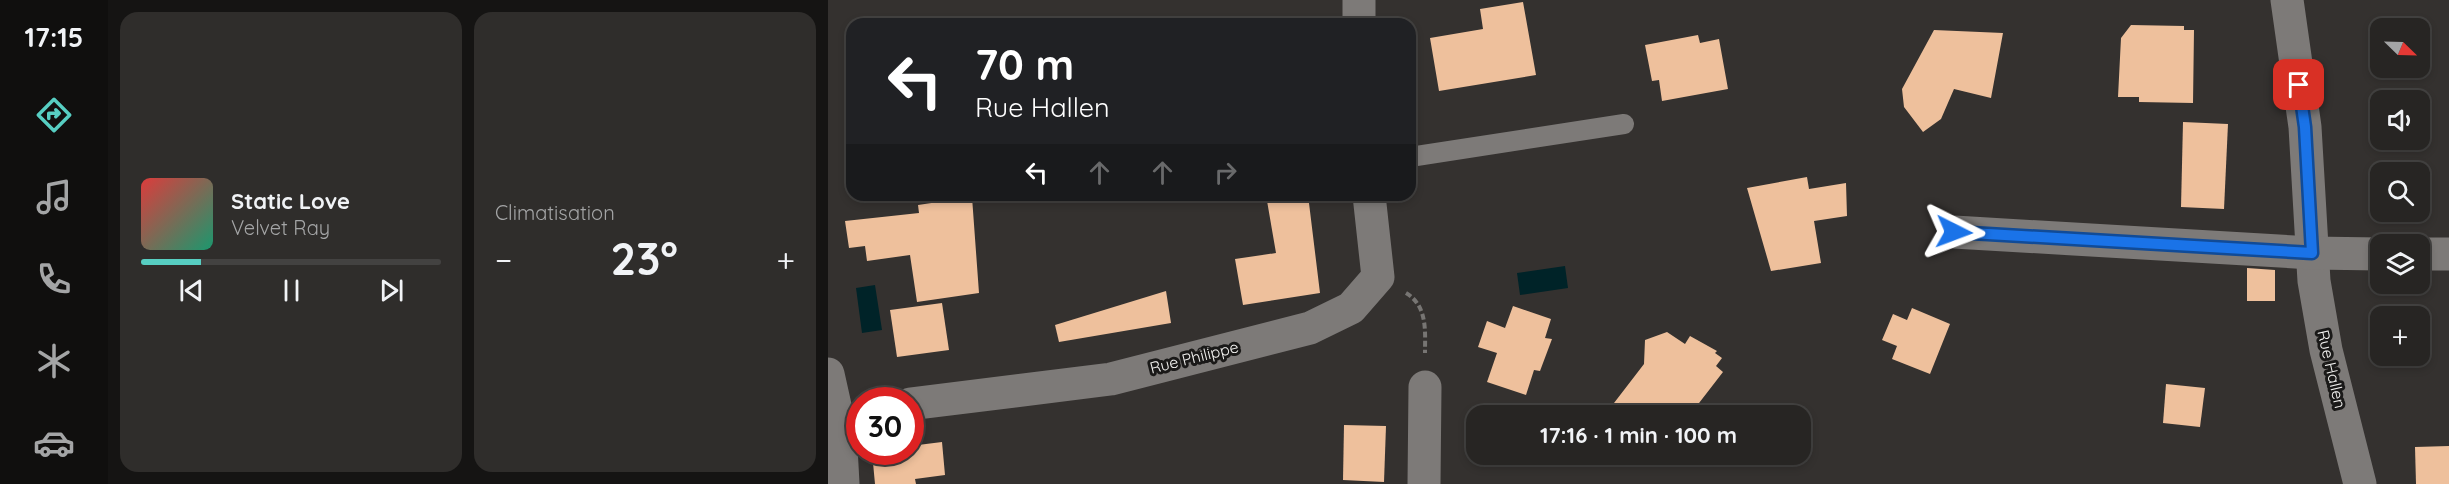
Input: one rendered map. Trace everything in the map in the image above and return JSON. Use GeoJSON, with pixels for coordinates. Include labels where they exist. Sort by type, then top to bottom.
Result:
{"type":"FeatureCollection","features":[{"type":"Feature","properties":{"kind":"street"},"geometry":{"type":"LineString","coordinates":[[1359,0],[1359,18]]}},
{"type":"Feature","properties":{"kind":"street","name":"Rue Hallen"},"geometry":{"type":"LineString","coordinates":[[2287,0],[2305,127],[2314,281],[2326,350],[2360,484]]}},
{"type":"Feature","properties":{"kind":"street"},"geometry":{"type":"LineString","coordinates":[[1370,201],[1377,277]]}},
{"type":"Feature","properties":{"kind":"street"},"geometry":{"type":"LineString","coordinates":[[1954,232],[2312,253],[2370,254]]}},
{"type":"Feature","properties":{"kind":"street"},"geometry":{"type":"LineString","coordinates":[[2430,254],[2449,254]]}},
{"type":"Feature","properties":{"kind":"street","name":"Rue Philippe"},"geometry":{"type":"LineString","coordinates":[[924,402],[1111,379],[1310,328],[1351,308],[1377,277]]}},
{"type":"Feature","properties":{"kind":"street"},"geometry":{"type":"LineString","coordinates":[[828,374],[841,412],[843,484]]}},
{"type":"Feature","properties":{"kind":"street"},"geometry":{"type":"LineString","coordinates":[[1425,387],[1425,484]]}},
{"type":"Feature","properties":{"kind":"lane"},"geometry":{"type":"LineString","coordinates":[[1416,156],[1624,124]]}},
{"type":"Feature","properties":{"kind":"path"},"geometry":{"type":"LineString","coordinates":[[1377,277],[1412,297],[1426,320],[1425,387]]}},
{"type":"Feature","properties":{"kind":"water"},"geometry":{"type":"Polygon","coordinates":[[[1565,266],[1568,288],[1520,295],[1517,273],[1565,266]]]}},
{"type":"Feature","properties":{"kind":"water"},"geometry":{"type":"Polygon","coordinates":[[[875,285],[882,330],[862,333],[856,288],[875,285]]]}},
{"type":"Feature","properties":{"kind":"building"},"geometry":{"type":"Polygon","coordinates":[[[1523,2],[1536,75],[1439,91],[1430,38],[1483,29],[1480,9],[1523,2]]]}},
{"type":"Feature","properties":{"kind":"building"},"geometry":{"type":"Polygon","coordinates":[[[2131,25],[2184,26],[2184,30],[2194,30],[2193,103],[2139,102],[2139,97],[2118,97],[2121,38],[2131,25]]]}},
{"type":"Feature","properties":{"kind":"building"},"geometry":{"type":"Polygon","coordinates":[[[1934,30],[2003,33],[1991,98],[1954,89],[1941,119],[1923,132],[1904,107],[1902,89],[1934,30]]]}},
{"type":"Feature","properties":{"kind":"building"},"geometry":{"type":"Polygon","coordinates":[[[1698,35],[1700,43],[1719,39],[1728,89],[1662,101],[1659,80],[1652,81],[1645,45],[1698,35]]]}},
{"type":"Feature","properties":{"kind":"building"},"geometry":{"type":"Polygon","coordinates":[[[2183,122],[2228,124],[2224,209],[2181,207],[2183,122]]]}},
{"type":"Feature","properties":{"kind":"building"},"geometry":{"type":"Polygon","coordinates":[[[1807,177],[1809,189],[1846,183],[1847,216],[1814,221],[1821,263],[1771,271],[1747,188],[1807,177]]]}},
{"type":"Feature","properties":{"kind":"building"},"geometry":{"type":"Polygon","coordinates":[[[945,201],[972,201],[979,293],[917,302],[910,255],[867,261],[865,246],[849,248],[845,221],[919,213],[918,205],[945,201]]]}},
{"type":"Feature","properties":{"kind":"building"},"geometry":{"type":"Polygon","coordinates":[[[1267,201],[1309,201],[1320,293],[1243,305],[1235,259],[1276,253],[1267,201]]]}},
{"type":"Feature","properties":{"kind":"building"},"geometry":{"type":"Polygon","coordinates":[[[2247,268],[2275,270],[2275,301],[2247,301],[2247,268]]]}},
{"type":"Feature","properties":{"kind":"building"},"geometry":{"type":"Polygon","coordinates":[[[1166,291],[1171,323],[1059,342],[1055,325],[1166,291]]]}},
{"type":"Feature","properties":{"kind":"building"},"geometry":{"type":"Polygon","coordinates":[[[942,303],[949,350],[897,357],[890,310],[942,303]]]}},
{"type":"Feature","properties":{"kind":"building"},"geometry":{"type":"Polygon","coordinates":[[[1513,306],[1551,319],[1545,338],[1552,339],[1540,371],[1534,370],[1526,395],[1487,382],[1497,353],[1478,347],[1487,321],[1505,328],[1513,306]]]}},
{"type":"Feature","properties":{"kind":"building"},"geometry":{"type":"Polygon","coordinates":[[[1912,308],[1950,324],[1930,374],[1892,359],[1897,346],[1882,340],[1893,314],[1907,320],[1912,308]]]}},
{"type":"Feature","properties":{"kind":"building"},"geometry":{"type":"Polygon","coordinates":[[[1667,332],[1685,344],[1690,336],[1717,351],[1715,353],[1722,358],[1716,366],[1723,372],[1698,405],[1612,405],[1644,364],[1645,340],[1667,332]]]}},
{"type":"Feature","properties":{"kind":"building"},"geometry":{"type":"Polygon","coordinates":[[[2166,384],[2205,388],[2200,427],[2163,423],[2166,384]]]}},
{"type":"Feature","properties":{"kind":"building"},"geometry":{"type":"Polygon","coordinates":[[[1344,425],[1386,426],[1384,482],[1343,480],[1344,425]]]}},
{"type":"Feature","properties":{"kind":"building"},"geometry":{"type":"Polygon","coordinates":[[[942,442],[945,475],[915,479],[916,484],[875,484],[873,465],[924,465],[924,444],[942,442]]]}},
{"type":"Feature","properties":{"kind":"building"},"geometry":{"type":"Polygon","coordinates":[[[2449,446],[2449,484],[2416,484],[2415,447],[2449,446]]]}},
{"type":"Feature","properties":{"kind":"route"},"geometry":{"type":"LineString","coordinates":[[1954,232],[2312,253],[2305,127],[2299,85]]}}]}
